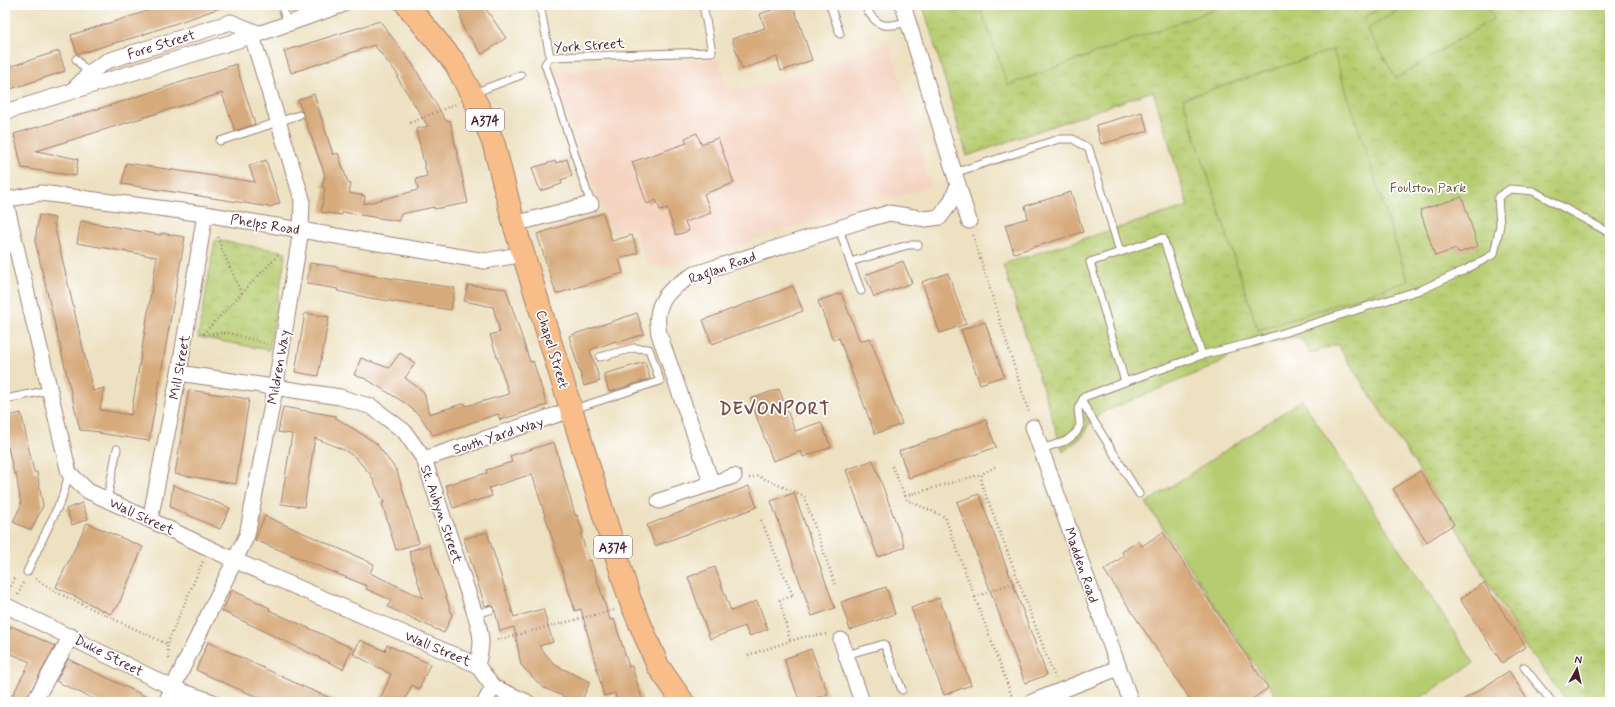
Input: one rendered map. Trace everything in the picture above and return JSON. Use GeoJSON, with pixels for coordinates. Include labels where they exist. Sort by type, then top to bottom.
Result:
{"type":"FeatureCollection","features":[{"type":"Feature","properties":{"kind":"main road","name":"Chapel Street"},"geometry":{"type":"LineString","coordinates":[[407,5],[455,63],[483,116],[494,145],[514,224],[632,605],[658,666],[683,702]]}},
{"type":"Feature","properties":{"kind":"street","name":"Fore Street"},"geometry":{"type":"LineString","coordinates":[[5,112],[256,35],[342,5]]}},
{"type":"Feature","properties":{"kind":"street"},"geometry":{"type":"LineString","coordinates":[[903,5],[969,221]]}},
{"type":"Feature","properties":{"kind":"street","name":"Fore Street"},"geometry":{"type":"LineString","coordinates":[[71,92],[89,74],[108,61],[231,22],[256,35]]}},
{"type":"Feature","properties":{"kind":"street","name":"Mildren Way"},"geometry":{"type":"LineString","coordinates":[[166,702],[247,535],[275,389],[301,230],[302,199],[278,122],[256,35]]}},
{"type":"Feature","properties":{"kind":"street","name":"Raglan Road"},"geometry":{"type":"LineString","coordinates":[[712,484],[659,334],[658,314],[665,296],[676,285],[695,274],[889,213],[926,219],[940,216],[951,202],[956,179]]}},
{"type":"Feature","properties":{"kind":"street","name":"Phelps Road"},"geometry":{"type":"LineString","coordinates":[[5,199],[41,193],[205,214],[486,261],[524,254]]}},
{"type":"Feature","properties":{"kind":"street"},"geometry":{"type":"LineString","coordinates":[[5,199],[69,473]]}},
{"type":"Feature","properties":{"kind":"street"},"geometry":{"type":"LineString","coordinates":[[514,224],[591,204]]}},
{"type":"Feature","properties":{"kind":"street","name":"Mill Street"},"geometry":{"type":"LineString","coordinates":[[150,520],[179,373],[205,214]]}},
{"type":"Feature","properties":{"kind":"street","name":"St. Aubyn Street"},"geometry":{"type":"LineString","coordinates":[[179,373],[275,389],[340,397],[372,407],[404,431],[424,459],[482,635],[477,665]]}},
{"type":"Feature","properties":{"kind":"street","name":"South Yard Way"},"geometry":{"type":"LineString","coordinates":[[424,459],[571,410]]}},
{"type":"Feature","properties":{"kind":"street","name":"Madden Road"},"geometry":{"type":"LineString","coordinates":[[1033,427],[1131,702]]}},
{"type":"Feature","properties":{"kind":"street","name":"Wall Street"},"geometry":{"type":"LineString","coordinates":[[69,473],[88,491],[234,560],[477,665]]}},
{"type":"Feature","properties":{"kind":"street"},"geometry":{"type":"LineString","coordinates":[[658,501],[734,476]]}},
{"type":"Feature","properties":{"kind":"street","name":"Duke Street"},"geometry":{"type":"LineString","coordinates":[[8,607],[71,636],[173,688],[213,702]]}},
{"type":"Feature","properties":{"kind":"street"},"geometry":{"type":"LineString","coordinates":[[34,702],[71,636]]}},
{"type":"Feature","properties":{"kind":"street"},"geometry":{"type":"LineString","coordinates":[[841,640],[862,702]]}},
{"type":"Feature","properties":{"kind":"street"},"geometry":{"type":"LineString","coordinates":[[477,665],[492,687],[527,702]]}},
{"type":"Feature","properties":{"kind":"street"},"geometry":{"type":"LineString","coordinates":[[1032,702],[1118,668]]}},
{"type":"Feature","properties":{"kind":"street"},"geometry":{"type":"LineString","coordinates":[[485,702],[492,687]]}},
{"type":"Feature","properties":{"kind":"lane"},"geometry":{"type":"LineString","coordinates":[[281,5],[288,24]]}},
{"type":"Feature","properties":{"kind":"lane"},"geometry":{"type":"LineString","coordinates":[[540,5],[550,58]]}},
{"type":"Feature","properties":{"kind":"lane","name":"York Street"},"geometry":{"type":"LineString","coordinates":[[591,204],[546,71],[545,64],[550,58],[712,52],[703,5]]}},
{"type":"Feature","properties":{"kind":"lane"},"geometry":{"type":"LineString","coordinates":[[830,5],[840,34]]}},
{"type":"Feature","properties":{"kind":"lane"},"geometry":{"type":"LineString","coordinates":[[864,5],[872,18],[878,24],[890,26],[908,22]]}},
{"type":"Feature","properties":{"kind":"lane"},"geometry":{"type":"LineString","coordinates":[[76,59],[89,74]]}},
{"type":"Feature","properties":{"kind":"lane"},"geometry":{"type":"LineString","coordinates":[[472,95],[521,75]]}},
{"type":"Feature","properties":{"kind":"lane"},"geometry":{"type":"LineString","coordinates":[[220,141],[299,115]]}},
{"type":"Feature","properties":{"kind":"lane"},"geometry":{"type":"LineString","coordinates":[[956,179],[1059,139],[1073,139],[1089,149],[1120,252]]}},
{"type":"Feature","properties":{"kind":"lane"},"geometry":{"type":"LineString","coordinates":[[1041,449],[1066,441],[1076,433],[1080,424],[1078,409],[1084,397],[1202,355],[1251,343],[1423,289],[1465,270],[1494,254],[1500,225],[1498,197],[1510,189],[1533,191],[1610,233]]}},
{"type":"Feature","properties":{"kind":"lane"},"geometry":{"type":"LineString","coordinates":[[839,228],[861,291]]}},
{"type":"Feature","properties":{"kind":"lane"},"geometry":{"type":"LineString","coordinates":[[1125,382],[1090,262],[1163,238],[1202,355]]}},
{"type":"Feature","properties":{"kind":"lane"},"geometry":{"type":"LineString","coordinates":[[850,262],[908,245],[918,245]]}},
{"type":"Feature","properties":{"kind":"lane"},"geometry":{"type":"LineString","coordinates":[[571,410],[660,381],[649,349],[634,348],[600,357]]}},
{"type":"Feature","properties":{"kind":"lane"},"geometry":{"type":"LineString","coordinates":[[5,400],[50,390]]}},
{"type":"Feature","properties":{"kind":"lane"},"geometry":{"type":"LineString","coordinates":[[1082,402],[1139,494]]}},
{"type":"Feature","properties":{"kind":"lane"},"geometry":{"type":"LineString","coordinates":[[107,500],[117,449]]}},
{"type":"Feature","properties":{"kind":"lane"},"geometry":{"type":"LineString","coordinates":[[27,572],[62,498],[69,473]]}},
{"type":"Feature","properties":{"kind":"lane"},"geometry":{"type":"LineString","coordinates":[[475,614],[490,610]]}},
{"type":"Feature","properties":{"kind":"lane"},"geometry":{"type":"LineString","coordinates":[[846,655],[884,644],[902,690]]}},
{"type":"Feature","properties":{"kind":"lane"},"geometry":{"type":"LineString","coordinates":[[1524,667],[1552,702]]}},
{"type":"Feature","properties":{"kind":"lane"},"geometry":{"type":"LineString","coordinates":[[5,701],[9,702]]}},
{"type":"Feature","properties":{"kind":"path"},"geometry":{"type":"LineString","coordinates":[[410,123],[472,95]]}},
{"type":"Feature","properties":{"kind":"path"},"geometry":{"type":"LineString","coordinates":[[969,221],[1033,427]]}},
{"type":"Feature","properties":{"kind":"path"},"geometry":{"type":"LineString","coordinates":[[217,235],[222,250],[242,294]]}},
{"type":"Feature","properties":{"kind":"path"},"geometry":{"type":"LineString","coordinates":[[203,334],[280,254]]}},
{"type":"Feature","properties":{"kind":"path"},"geometry":{"type":"LineString","coordinates":[[186,332],[203,334],[229,333],[282,348]]}},
{"type":"Feature","properties":{"kind":"path"},"geometry":{"type":"LineString","coordinates":[[892,466],[907,500],[945,517],[1014,702]]}},
{"type":"Feature","properties":{"kind":"path"},"geometry":{"type":"LineString","coordinates":[[905,496],[982,474],[995,467]]}},
{"type":"Feature","properties":{"kind":"path"},"geometry":{"type":"LineString","coordinates":[[982,474],[981,482],[1060,691]]}},
{"type":"Feature","properties":{"kind":"path"},"geometry":{"type":"LineString","coordinates":[[734,476],[739,480],[758,476],[804,496],[835,584]]}},
{"type":"Feature","properties":{"kind":"path"},"geometry":{"type":"LineString","coordinates":[[762,520],[793,596],[780,600],[790,641]]}},
{"type":"Feature","properties":{"kind":"path"},"geometry":{"type":"LineString","coordinates":[[8,607],[27,572],[54,591],[167,644],[209,548]]}},
{"type":"Feature","properties":{"kind":"path"},"geometry":{"type":"LineString","coordinates":[[975,597],[1018,581]]}},
{"type":"Feature","properties":{"kind":"path"},"geometry":{"type":"LineString","coordinates":[[481,645],[632,605]]}},
{"type":"Feature","properties":{"kind":"path"},"geometry":{"type":"LineString","coordinates":[[748,655],[790,641],[827,633],[841,640]]}},
{"type":"Feature","properties":{"kind":"shaded area"},"geometry":{"type":"Polygon","coordinates":[[[889,42],[931,186],[667,266],[648,266],[633,228],[612,232],[551,72],[720,59],[728,92],[768,84],[822,68],[889,42]]]}},
{"type":"Feature","properties":{"kind":"green space","name":"Foulston Park"},"geometry":{"type":"Polygon","coordinates":[[[923,5],[1610,5],[1610,702],[1567,702],[1526,647],[1454,524],[1337,344],[1310,354],[1304,341],[1292,337],[1230,355],[1219,364],[1103,412],[1088,425],[1083,436],[1063,452],[1003,264],[1188,206],[1153,91],[967,156],[923,5]]]}},
{"type":"Feature","properties":{"kind":"green space"},"geometry":{"type":"Polygon","coordinates":[[[979,5],[1227,5],[1008,85],[979,5]]]}},
{"type":"Feature","properties":{"kind":"green space"},"geometry":{"type":"Polygon","coordinates":[[[1351,5],[1384,5],[1361,20],[1351,5]]]}},
{"type":"Feature","properties":{"kind":"green space"},"geometry":{"type":"Polygon","coordinates":[[[1407,5],[1486,5],[1494,18],[1396,78],[1367,29],[1407,5]]]}},
{"type":"Feature","properties":{"kind":"green space"},"geometry":{"type":"Polygon","coordinates":[[[1333,50],[1408,281],[1258,330],[1183,99],[1333,50]]]}},
{"type":"Feature","properties":{"kind":"green space"},"geometry":{"type":"Polygon","coordinates":[[[215,240],[286,252],[269,350],[198,337],[215,240]]]}},
{"type":"Feature","properties":{"kind":"green space"},"geometry":{"type":"Polygon","coordinates":[[[1302,400],[1474,663],[1414,702],[1280,702],[1146,503],[1302,400]]]}},
{"type":"Feature","properties":{"kind":"building"},"geometry":{"type":"Polygon","coordinates":[[[167,5],[223,5],[223,7],[139,36],[77,54],[71,35],[167,5]]]}},
{"type":"Feature","properties":{"kind":"building"},"geometry":{"type":"Polygon","coordinates":[[[458,5],[483,5],[506,38],[482,54],[463,28],[458,5]]]}},
{"type":"Feature","properties":{"kind":"building"},"geometry":{"type":"Polygon","coordinates":[[[786,5],[793,5],[812,60],[781,71],[777,57],[742,69],[732,39],[765,28],[760,14],[786,5]]]}},
{"type":"Feature","properties":{"kind":"building"},"geometry":{"type":"Polygon","coordinates":[[[380,21],[413,65],[446,121],[450,120],[468,203],[434,209],[434,207],[401,214],[398,221],[342,212],[342,215],[321,212],[325,188],[322,187],[325,175],[298,100],[314,94],[333,155],[338,153],[348,183],[351,184],[349,193],[365,196],[364,204],[418,190],[416,179],[427,176],[416,129],[428,126],[397,77],[399,76],[374,45],[291,73],[284,51],[380,21]]]}},
{"type":"Feature","properties":{"kind":"building"},"geometry":{"type":"Polygon","coordinates":[[[59,51],[65,71],[5,91],[5,68],[59,51]]]}},
{"type":"Feature","properties":{"kind":"building"},"geometry":{"type":"Polygon","coordinates":[[[236,64],[255,124],[235,131],[222,93],[36,151],[78,159],[76,176],[22,168],[14,134],[121,102],[236,64]]]}},
{"type":"Feature","properties":{"kind":"building"},"geometry":{"type":"Polygon","coordinates":[[[1142,112],[1148,131],[1101,144],[1096,125],[1142,112]]]}},
{"type":"Feature","properties":{"kind":"building"},"geometry":{"type":"Polygon","coordinates":[[[697,133],[701,144],[718,138],[734,183],[704,194],[711,213],[685,222],[689,231],[676,235],[667,208],[660,210],[656,200],[647,204],[632,162],[687,143],[685,138],[697,133]]]}},
{"type":"Feature","properties":{"kind":"building"},"geometry":{"type":"Polygon","coordinates":[[[567,159],[572,176],[561,180],[562,184],[540,191],[532,168],[567,159]]]}},
{"type":"Feature","properties":{"kind":"building"},"geometry":{"type":"Polygon","coordinates":[[[266,160],[280,203],[270,207],[122,184],[126,163],[255,182],[249,166],[266,160]]]}},
{"type":"Feature","properties":{"kind":"building"},"geometry":{"type":"Polygon","coordinates":[[[1071,192],[1083,232],[1014,253],[1005,225],[1028,218],[1025,206],[1071,192]]]}},
{"type":"Feature","properties":{"kind":"building"},"geometry":{"type":"Polygon","coordinates":[[[1462,197],[1478,246],[1458,253],[1456,249],[1435,256],[1420,210],[1462,197]]]}},
{"type":"Feature","properties":{"kind":"building"},"geometry":{"type":"Polygon","coordinates":[[[603,213],[612,241],[632,235],[638,253],[619,259],[623,273],[556,294],[537,234],[603,213]]]}},
{"type":"Feature","properties":{"kind":"building"},"geometry":{"type":"Polygon","coordinates":[[[39,215],[55,218],[54,224],[93,391],[104,388],[100,410],[131,415],[157,257],[77,243],[81,221],[161,235],[161,233],[185,237],[149,441],[80,430],[35,241],[39,215]]]}},
{"type":"Feature","properties":{"kind":"building"},"geometry":{"type":"Polygon","coordinates":[[[903,261],[912,283],[874,297],[865,275],[903,261]]]}},
{"type":"Feature","properties":{"kind":"building"},"geometry":{"type":"Polygon","coordinates":[[[310,263],[338,267],[338,269],[369,275],[455,288],[451,310],[370,298],[337,291],[338,289],[307,284],[310,263]]]}},
{"type":"Feature","properties":{"kind":"building"},"geometry":{"type":"Polygon","coordinates":[[[948,273],[966,324],[940,333],[922,282],[948,273]]]}},
{"type":"Feature","properties":{"kind":"building"},"geometry":{"type":"Polygon","coordinates":[[[468,285],[506,289],[530,362],[533,361],[547,405],[500,420],[498,414],[433,435],[420,416],[405,403],[366,379],[354,375],[361,358],[389,368],[400,353],[415,363],[405,378],[424,392],[429,414],[465,403],[466,406],[509,394],[490,335],[500,332],[493,307],[464,301],[468,285]]]}},
{"type":"Feature","properties":{"kind":"building"},"geometry":{"type":"Polygon","coordinates":[[[793,286],[803,311],[712,344],[703,320],[793,286]]]}},
{"type":"Feature","properties":{"kind":"building"},"geometry":{"type":"Polygon","coordinates":[[[841,293],[860,341],[870,338],[902,424],[875,434],[839,338],[833,340],[818,301],[841,293]]]}},
{"type":"Feature","properties":{"kind":"building"},"geometry":{"type":"Polygon","coordinates":[[[305,313],[329,317],[318,376],[295,372],[305,313]]]}},
{"type":"Feature","properties":{"kind":"building"},"geometry":{"type":"Polygon","coordinates":[[[637,313],[644,334],[617,343],[616,341],[590,350],[600,381],[584,386],[569,336],[637,313]]]}},
{"type":"Feature","properties":{"kind":"building"},"geometry":{"type":"Polygon","coordinates":[[[985,322],[1004,376],[980,384],[961,330],[985,322]]]}},
{"type":"Feature","properties":{"kind":"building"},"geometry":{"type":"Polygon","coordinates":[[[645,362],[650,379],[609,392],[604,374],[645,362]]]}},
{"type":"Feature","properties":{"kind":"building"},"geometry":{"type":"Polygon","coordinates":[[[779,389],[795,431],[821,422],[831,447],[803,457],[801,451],[773,461],[750,399],[779,389]]]}},
{"type":"Feature","properties":{"kind":"building"},"geometry":{"type":"Polygon","coordinates":[[[189,390],[249,399],[236,484],[175,474],[189,390]]]}},
{"type":"Feature","properties":{"kind":"building"},"geometry":{"type":"Polygon","coordinates":[[[283,407],[336,416],[336,418],[376,443],[397,471],[419,543],[396,550],[382,503],[384,503],[371,475],[355,457],[344,450],[315,438],[304,507],[281,504],[292,434],[278,432],[283,407]]]}},
{"type":"Feature","properties":{"kind":"building"},"geometry":{"type":"Polygon","coordinates":[[[21,413],[34,472],[37,472],[43,506],[31,530],[13,522],[21,505],[16,473],[14,474],[8,447],[5,447],[5,417],[21,413]]]}},
{"type":"Feature","properties":{"kind":"building"},"geometry":{"type":"Polygon","coordinates":[[[986,420],[996,447],[909,478],[899,451],[986,420]]]}},
{"type":"Feature","properties":{"kind":"building"},"geometry":{"type":"Polygon","coordinates":[[[554,442],[575,515],[577,515],[583,533],[581,534],[589,561],[591,560],[610,620],[614,619],[629,667],[632,666],[643,702],[617,702],[615,693],[604,696],[581,609],[575,611],[532,474],[489,488],[492,496],[453,508],[446,485],[487,473],[486,470],[512,462],[510,456],[554,442]]]}},
{"type":"Feature","properties":{"kind":"building"},"geometry":{"type":"Polygon","coordinates":[[[873,460],[905,547],[878,557],[846,470],[873,460]]]}},
{"type":"Feature","properties":{"kind":"building"},"geometry":{"type":"Polygon","coordinates":[[[1420,471],[1454,524],[1427,542],[1393,489],[1420,471]]]}},
{"type":"Feature","properties":{"kind":"building"},"geometry":{"type":"Polygon","coordinates":[[[173,485],[230,508],[220,529],[170,507],[173,485]]]}},
{"type":"Feature","properties":{"kind":"building"},"geometry":{"type":"Polygon","coordinates":[[[749,486],[757,507],[655,546],[647,525],[749,486]]]}},
{"type":"Feature","properties":{"kind":"building"},"geometry":{"type":"Polygon","coordinates":[[[794,493],[835,608],[812,616],[771,501],[794,493]]]}},
{"type":"Feature","properties":{"kind":"building"},"geometry":{"type":"Polygon","coordinates":[[[979,494],[1047,675],[1025,683],[957,502],[979,494]]]}},
{"type":"Feature","properties":{"kind":"building"},"geometry":{"type":"Polygon","coordinates":[[[82,503],[88,519],[72,525],[66,509],[82,503]]]}},
{"type":"Feature","properties":{"kind":"building"},"geometry":{"type":"Polygon","coordinates":[[[265,516],[374,564],[370,573],[423,598],[409,551],[429,545],[452,615],[444,633],[388,607],[391,600],[366,589],[367,586],[255,540],[265,516]]]}},
{"type":"Feature","properties":{"kind":"building"},"geometry":{"type":"Polygon","coordinates":[[[87,523],[143,547],[118,606],[110,614],[56,587],[87,523]]]}},
{"type":"Feature","properties":{"kind":"building"},"geometry":{"type":"Polygon","coordinates":[[[487,532],[514,617],[543,609],[553,642],[539,646],[555,665],[590,682],[581,702],[576,702],[542,687],[521,665],[514,627],[500,631],[494,607],[491,605],[485,606],[464,539],[487,532]]]}},
{"type":"Feature","properties":{"kind":"building"},"geometry":{"type":"Polygon","coordinates":[[[1163,532],[1268,688],[1248,702],[1192,702],[1104,570],[1124,556],[1122,552],[1138,541],[1142,546],[1163,532]]]}},
{"type":"Feature","properties":{"kind":"building"},"geometry":{"type":"Polygon","coordinates":[[[715,567],[731,611],[757,601],[768,629],[749,636],[745,626],[710,639],[688,577],[715,567]]]}},
{"type":"Feature","properties":{"kind":"building"},"geometry":{"type":"Polygon","coordinates":[[[1484,583],[1526,647],[1502,663],[1460,599],[1484,583]]]}},
{"type":"Feature","properties":{"kind":"building"},"geometry":{"type":"Polygon","coordinates":[[[886,587],[895,614],[850,630],[841,602],[886,587]]]}},
{"type":"Feature","properties":{"kind":"building"},"geometry":{"type":"Polygon","coordinates":[[[232,590],[270,608],[269,610],[352,648],[343,669],[222,611],[232,590]]]}},
{"type":"Feature","properties":{"kind":"building"},"geometry":{"type":"Polygon","coordinates":[[[939,598],[971,685],[944,695],[911,608],[939,598]]]}},
{"type":"Feature","properties":{"kind":"building"},"geometry":{"type":"Polygon","coordinates":[[[11,626],[55,646],[25,702],[19,702],[11,698],[30,662],[5,651],[5,640],[11,626]]]}},
{"type":"Feature","properties":{"kind":"building"},"geometry":{"type":"Polygon","coordinates":[[[360,640],[385,651],[387,645],[430,664],[419,689],[412,685],[404,702],[379,702],[391,674],[353,654],[360,640]]]}},
{"type":"Feature","properties":{"kind":"building"},"geometry":{"type":"Polygon","coordinates":[[[208,642],[304,687],[340,702],[269,702],[213,678],[196,670],[208,642]]]}},
{"type":"Feature","properties":{"kind":"building"},"geometry":{"type":"Polygon","coordinates":[[[811,649],[828,694],[805,702],[800,702],[784,659],[811,649]]]}},
{"type":"Feature","properties":{"kind":"building"},"geometry":{"type":"Polygon","coordinates":[[[68,659],[157,702],[100,702],[66,686],[56,681],[68,659]]]}},
{"type":"Feature","properties":{"kind":"building"},"geometry":{"type":"Polygon","coordinates":[[[1509,671],[1529,702],[1460,702],[1509,671]]]}},
{"type":"Feature","properties":{"kind":"district","name":"DEVONPORT"},"geometry":{"type":"Point","coordinates":[775,408]}}]}
